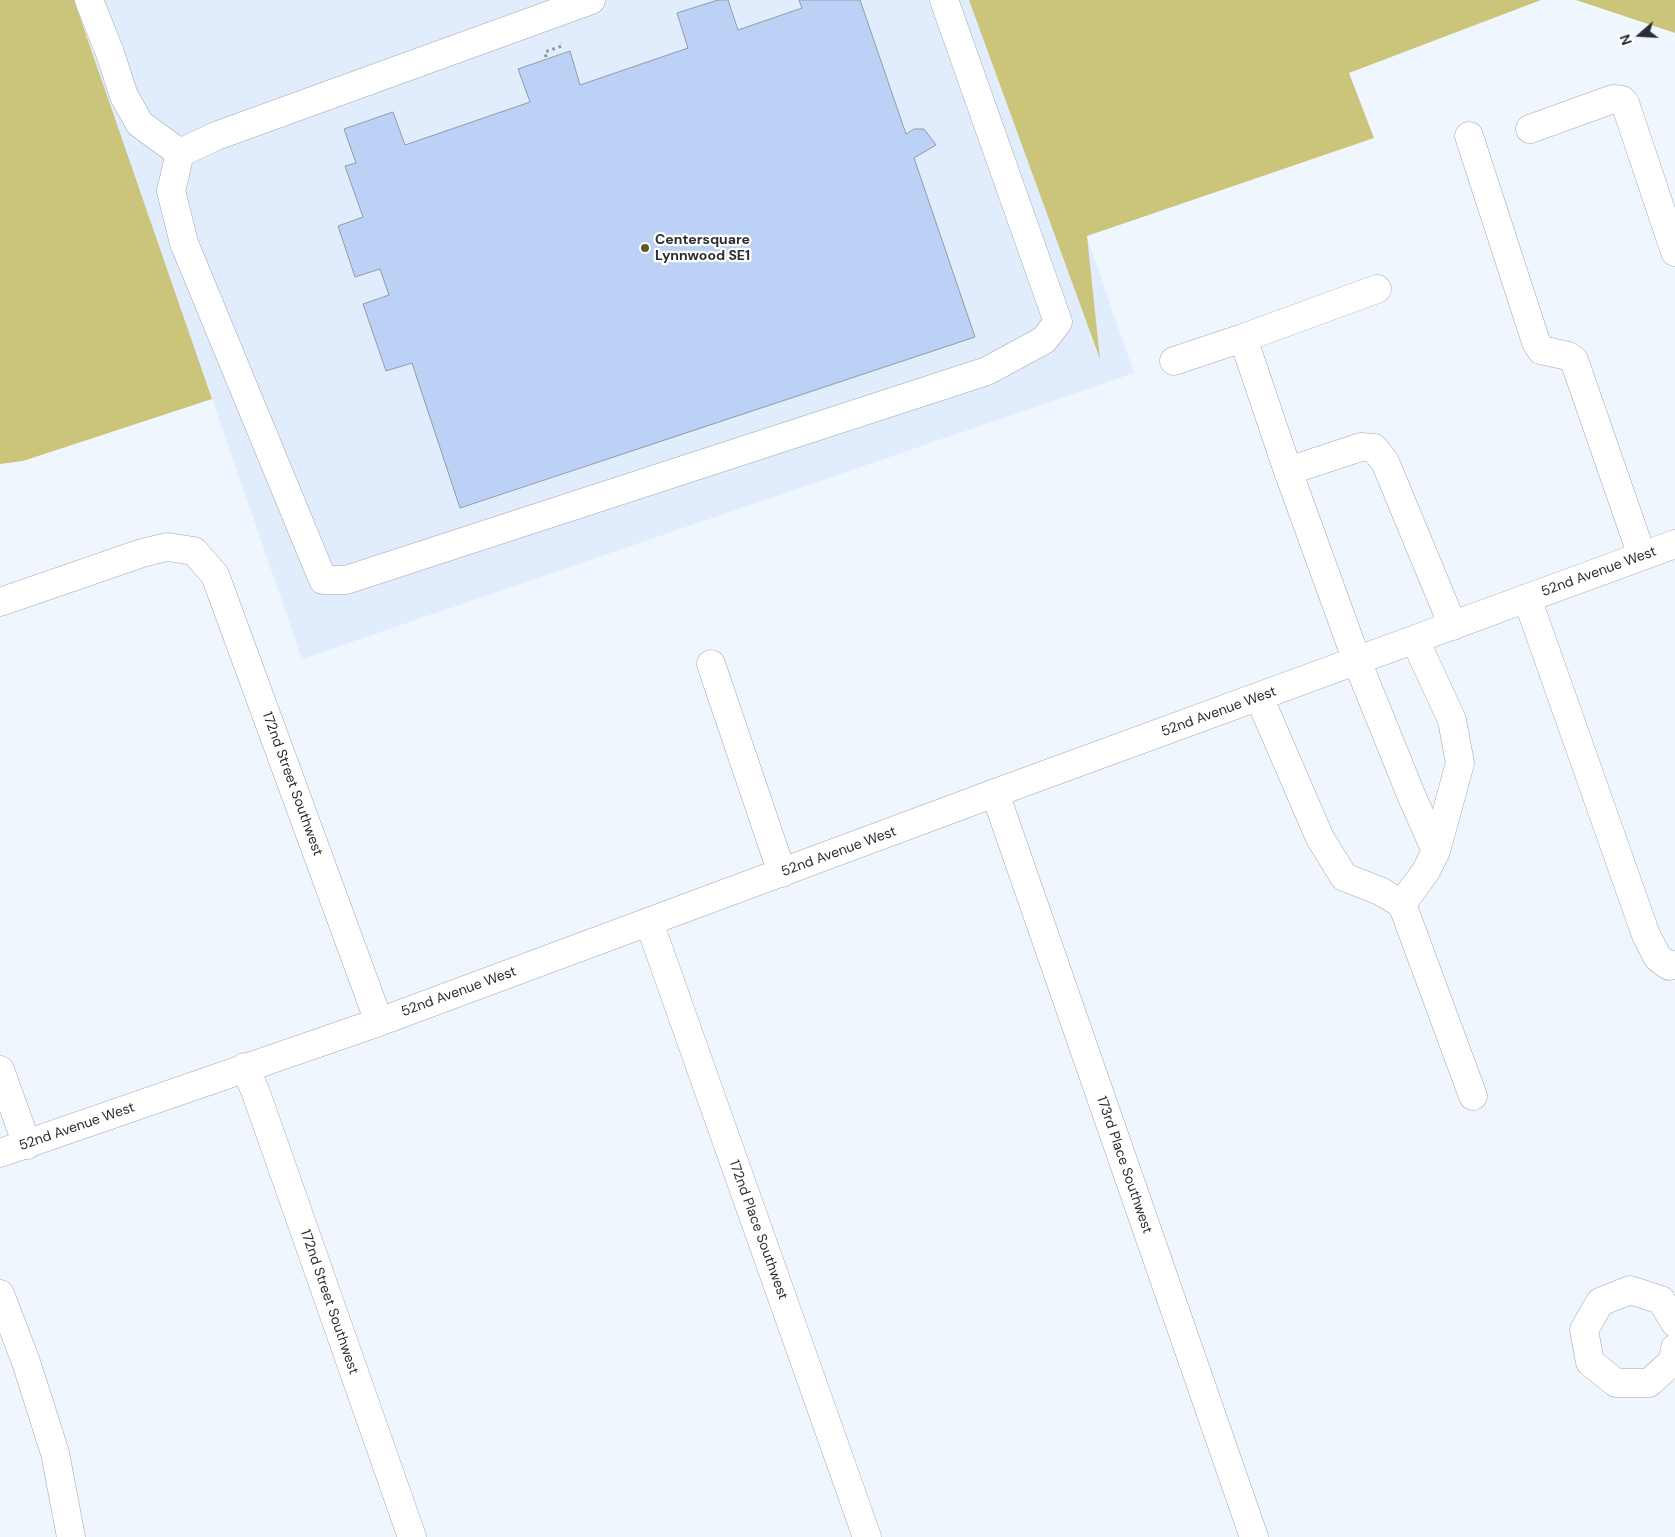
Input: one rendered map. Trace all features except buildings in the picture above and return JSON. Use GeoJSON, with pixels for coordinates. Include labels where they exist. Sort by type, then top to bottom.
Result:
{"type":"FeatureCollection","features":[{"type":"Feature","properties":{"kind":"street"},"geometry":{"type":"LineString","coordinates":[[90,0],[124,96],[137,120],[180,153]]}},
{"type":"Feature","properties":{"kind":"street"},"geometry":{"type":"LineString","coordinates":[[180,153],[216,136],[591,0]]}},
{"type":"Feature","properties":{"kind":"street"},"geometry":{"type":"LineString","coordinates":[[180,153],[171,191],[184,243],[323,580],[346,580],[987,371],[1044,340],[1058,322],[944,0]]}},
{"type":"Feature","properties":{"kind":"street"},"geometry":{"type":"LineString","coordinates":[[1530,129],[1613,99],[1622,100],[1625,103],[1675,252]]}},
{"type":"Feature","properties":{"kind":"street"},"geometry":{"type":"LineString","coordinates":[[1469,136],[1536,342],[1542,350],[1568,356],[1574,360],[1642,556]]}},
{"type":"Feature","properties":{"kind":"street"},"geometry":{"type":"LineString","coordinates":[[1174,361],[1377,289]]}},
{"type":"Feature","properties":{"kind":"street"},"geometry":{"type":"LineString","coordinates":[[1242,338],[1357,661],[1412,797],[1436,850]]}},
{"type":"Feature","properties":{"kind":"street"},"geometry":{"type":"LineString","coordinates":[[1288,471],[1361,447],[1374,448],[1385,462],[1453,626]]}},
{"type":"Feature","properties":{"kind":"street","name":"52nd Avenue West"},"geometry":{"type":"LineString","coordinates":[[0,1153],[379,1022],[995,793],[1675,544]]}},
{"type":"Feature","properties":{"kind":"street","name":"172nd Street Southwest"},"geometry":{"type":"LineString","coordinates":[[0,602],[142,553],[167,547],[194,551],[215,575],[379,1022]]}},
{"type":"Feature","properties":{"kind":"street"},"geometry":{"type":"LineString","coordinates":[[1527,598],[1646,935],[1658,958],[1669,966],[1675,964]]}},
{"type":"Feature","properties":{"kind":"street"},"geometry":{"type":"LineString","coordinates":[[1402,904],[1426,871],[1436,850],[1460,763],[1452,720],[1415,640]]}},
{"type":"Feature","properties":{"kind":"street"},"geometry":{"type":"LineString","coordinates":[[711,664],[782,873]]}},
{"type":"Feature","properties":{"kind":"street"},"geometry":{"type":"LineString","coordinates":[[1259,697],[1320,838],[1344,877],[1380,891],[1402,904],[1473,1096]]}},
{"type":"Feature","properties":{"kind":"street","name":"173rd Place Southwest"},"geometry":{"type":"LineString","coordinates":[[995,793],[1254,1537]]}},
{"type":"Feature","properties":{"kind":"street","name":"172nd Place Southwest"},"geometry":{"type":"LineString","coordinates":[[649,922],[867,1537]]}},
{"type":"Feature","properties":{"kind":"street","name":"172nd Street Southwest"},"geometry":{"type":"LineString","coordinates":[[245,1068],[256,1093],[412,1537]]}},
{"type":"Feature","properties":{"kind":"street"},"geometry":{"type":"LineString","coordinates":[[0,1070],[27,1144]]}},
{"type":"Feature","properties":{"kind":"street"},"geometry":{"type":"LineString","coordinates":[[1675,1323],[1661,1300],[1630,1290],[1600,1302],[1584,1330],[1590,1362],[1616,1383],[1649,1383],[1673,1361],[1675,1348]]}},
{"type":"Feature","properties":{"kind":"street"},"geometry":{"type":"LineString","coordinates":[[0,1294],[26,1362],[55,1453],[71,1537]]}},
{"type":"Feature","properties":{"kind":"shaded area"},"geometry":{"type":"Polygon","coordinates":[[[0,0],[74,0],[212,399],[23,461],[0,464],[0,0]]]}},
{"type":"Feature","properties":{"kind":"shaded area"},"geometry":{"type":"Polygon","coordinates":[[[74,0],[1005,0],[1134,373],[302,659],[74,0]]]}},
{"type":"Feature","properties":{"kind":"shaded area"},"geometry":{"type":"Polygon","coordinates":[[[969,0],[1541,0],[1349,73],[1374,138],[1087,236],[1100,359],[969,0]]]}},
{"type":"Feature","properties":{"kind":"shaded area"},"geometry":{"type":"Polygon","coordinates":[[[1576,0],[1675,0],[1675,33],[1576,0]]]}},
{"type":"Feature","properties":{"kind":"place","name":"Centersquare Lynnwood SE1"},"geometry":{"type":"Point","coordinates":[645,248]}}]}
